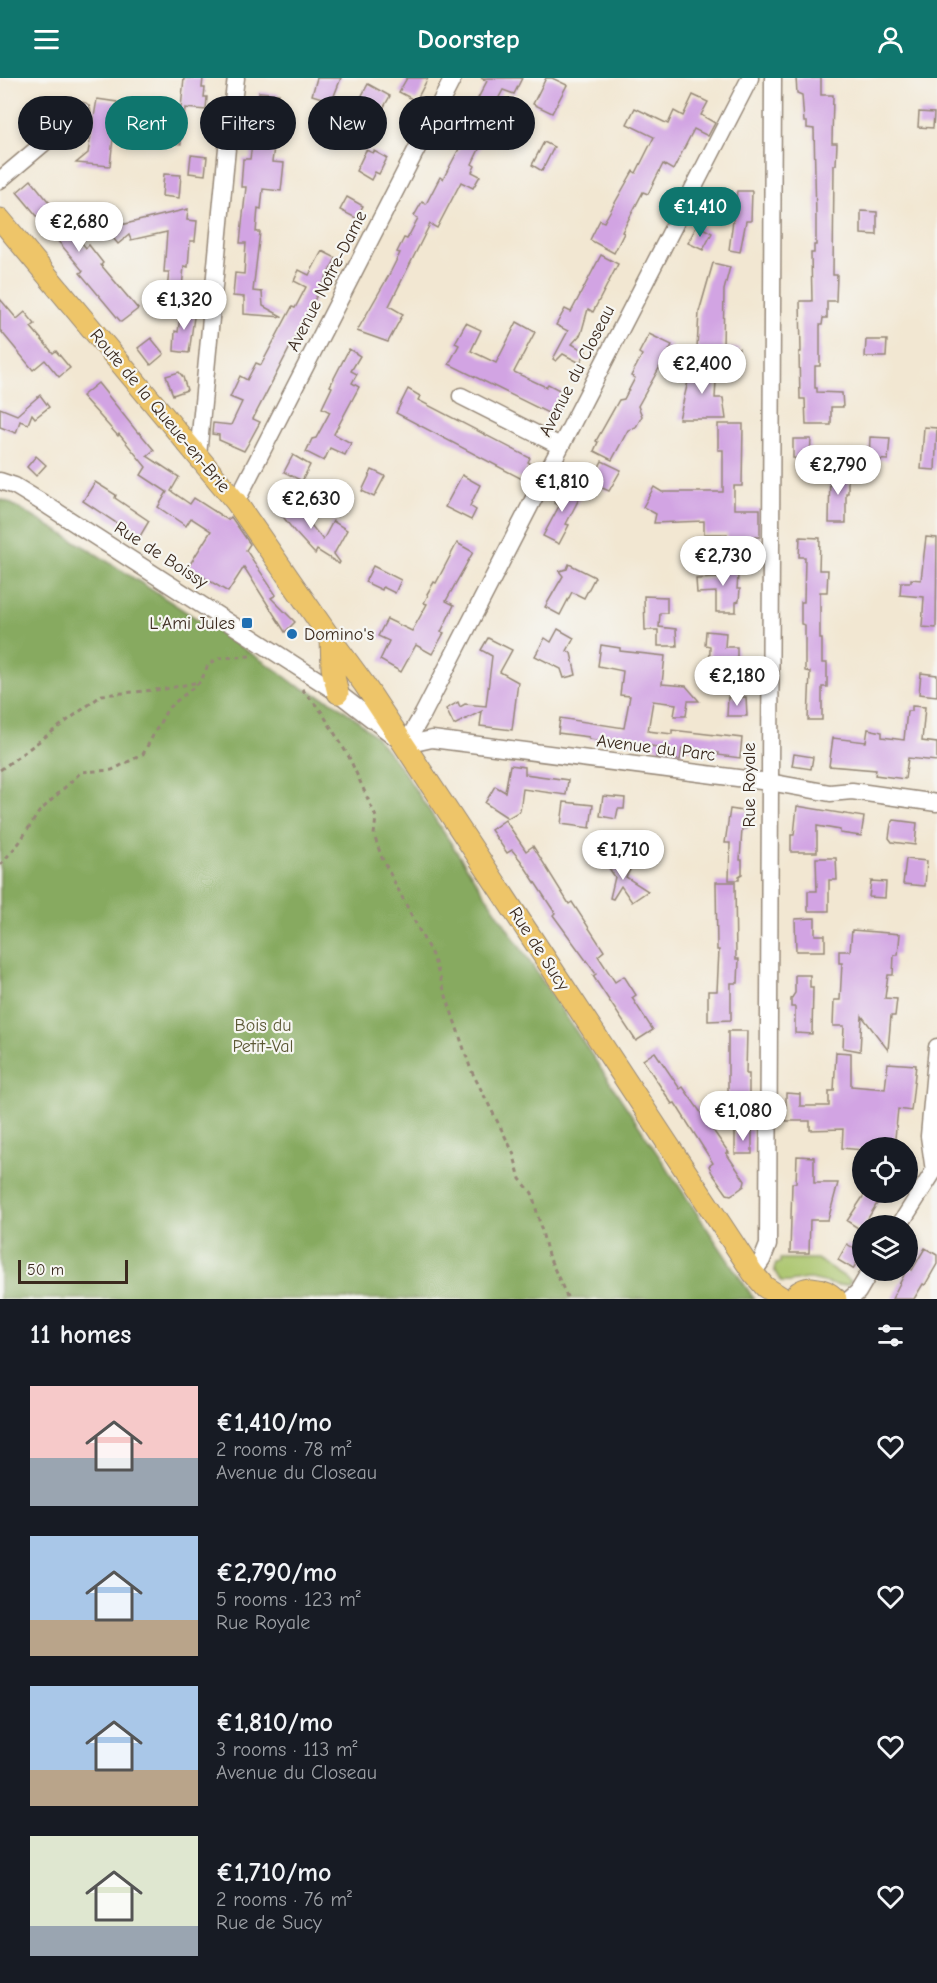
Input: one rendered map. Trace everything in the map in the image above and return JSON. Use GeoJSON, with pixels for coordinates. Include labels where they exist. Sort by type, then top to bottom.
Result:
{"type":"FeatureCollection","features":[{"type":"Feature","properties":{"kind":"main road","name":"Route de la Queue-en-Brie"},"geometry":{"type":"LineString","coordinates":[[0,219],[236,502],[331,639]]}},
{"type":"Feature","properties":{"kind":"main road","name":"Rue de Sucy"},"geometry":{"type":"LineString","coordinates":[[331,639],[405,745],[753,1273],[765,1287],[784,1299]]}},
{"type":"Feature","properties":{"kind":"main road"},"geometry":{"type":"LineString","coordinates":[[331,639],[332,668],[338,693]]}},
{"type":"Feature","properties":{"kind":"main road"},"geometry":{"type":"LineString","coordinates":[[792,1299],[802,1290],[811,1288],[829,1292],[836,1299]]}},
{"type":"Feature","properties":{"kind":"street"},"geometry":{"type":"LineString","coordinates":[[198,456],[227,148],[236,78]]}},
{"type":"Feature","properties":{"kind":"street","name":"Avenue Notre-Dame"},"geometry":{"type":"LineString","coordinates":[[236,502],[453,78]]}},
{"type":"Feature","properties":{"kind":"street","name":"Avenue du Closeau"},"geometry":{"type":"LineString","coordinates":[[405,745],[750,78]]}},
{"type":"Feature","properties":{"kind":"street","name":"Rue Royale"},"geometry":{"type":"LineString","coordinates":[[753,1273],[768,1245],[773,78]]}},
{"type":"Feature","properties":{"kind":"street"},"geometry":{"type":"LineString","coordinates":[[0,180],[36,150]]}},
{"type":"Feature","properties":{"kind":"street"},"geometry":{"type":"LineString","coordinates":[[461,396],[560,446]]}},
{"type":"Feature","properties":{"kind":"street","name":"Rue de Boissy"},"geometry":{"type":"LineString","coordinates":[[0,482],[15,486],[48,506],[338,693],[405,745]]}},
{"type":"Feature","properties":{"kind":"street"},"geometry":{"type":"LineString","coordinates":[[297,667],[332,668],[343,671],[364,684]]}},
{"type":"Feature","properties":{"kind":"street","name":"Avenue du Parc"},"geometry":{"type":"LineString","coordinates":[[405,745],[432,739],[769,782],[830,793],[852,790],[937,803]]}},
{"type":"Feature","properties":{"kind":"street"},"geometry":{"type":"LineString","coordinates":[[906,1215],[935,1169],[929,1136],[937,1047]]}},
{"type":"Feature","properties":{"kind":"street"},"geometry":{"type":"LineString","coordinates":[[850,1299],[858,1292],[864,1281]]}},
{"type":"Feature","properties":{"kind":"path"},"geometry":{"type":"LineString","coordinates":[[0,865],[19,843],[39,812],[81,772],[112,770],[143,754],[168,708],[201,681],[208,664],[219,658],[252,656]]}},
{"type":"Feature","properties":{"kind":"path"},"geometry":{"type":"LineString","coordinates":[[0,770],[102,694],[165,689],[201,681]]}},
{"type":"Feature","properties":{"kind":"path"},"geometry":{"type":"LineString","coordinates":[[299,685],[321,711],[349,757],[376,817],[374,835],[382,858],[433,957],[471,1070],[513,1152],[520,1179],[532,1193],[548,1255],[568,1299]]}},
{"type":"Feature","properties":{"kind":"green space","name":"Bois du Petit-Val"},"geometry":{"type":"Polygon","coordinates":[[[0,499],[85,547],[275,669],[296,685],[333,702],[376,737],[401,768],[754,1299],[0,1299],[0,499]]]}},
{"type":"Feature","properties":{"kind":"green space"},"geometry":{"type":"Polygon","coordinates":[[[780,1259],[817,1259],[851,1281],[849,1284],[839,1285],[810,1279],[781,1282],[774,1270],[776,1264],[780,1263],[780,1259]]]}},
{"type":"Feature","properties":{"kind":"building"},"geometry":{"type":"Polygon","coordinates":[[[184,78],[203,78],[202,88],[205,88],[204,96],[200,96],[200,109],[188,108],[188,96],[182,96],[184,78]]]}},
{"type":"Feature","properties":{"kind":"building"},"geometry":{"type":"Polygon","coordinates":[[[317,78],[341,78],[334,96],[312,95],[317,78]]]}},
{"type":"Feature","properties":{"kind":"building"},"geometry":{"type":"Polygon","coordinates":[[[407,78],[428,78],[419,96],[407,96],[399,92],[407,78]]]}},
{"type":"Feature","properties":{"kind":"building"},"geometry":{"type":"Polygon","coordinates":[[[481,78],[522,78],[514,94],[503,90],[500,96],[479,96],[487,81],[481,78]]]}},
{"type":"Feature","properties":{"kind":"building"},"geometry":{"type":"Polygon","coordinates":[[[546,78],[552,78],[567,85],[552,113],[535,105],[535,100],[546,78]]]}},
{"type":"Feature","properties":{"kind":"building"},"geometry":{"type":"Polygon","coordinates":[[[796,78],[821,78],[821,95],[833,95],[832,143],[837,143],[836,165],[834,165],[833,275],[837,275],[836,301],[827,301],[827,318],[823,318],[822,325],[820,325],[820,366],[815,366],[817,392],[842,393],[843,407],[831,407],[831,425],[806,425],[805,399],[800,399],[800,301],[812,301],[811,253],[814,253],[814,245],[816,245],[816,218],[814,129],[807,128],[807,122],[804,122],[802,95],[797,93],[796,78]]]}},
{"type":"Feature","properties":{"kind":"building"},"geometry":{"type":"Polygon","coordinates":[[[368,84],[390,96],[387,101],[387,96],[362,96],[368,84]]]}},
{"type":"Feature","properties":{"kind":"building"},"geometry":{"type":"Polygon","coordinates":[[[259,92],[279,94],[279,96],[258,96],[259,92]]]}},
{"type":"Feature","properties":{"kind":"building"},"geometry":{"type":"Polygon","coordinates":[[[693,95],[708,102],[701,115],[715,123],[708,136],[694,129],[673,170],[663,164],[648,194],[643,192],[614,253],[590,240],[600,220],[604,222],[633,171],[636,173],[654,137],[627,124],[635,108],[668,124],[674,111],[683,116],[693,95]]]}},
{"type":"Feature","properties":{"kind":"building"},"geometry":{"type":"Polygon","coordinates":[[[97,99],[105,100],[105,150],[112,150],[110,166],[76,163],[88,150],[93,150],[93,123],[97,99]]]}},
{"type":"Feature","properties":{"kind":"building"},"geometry":{"type":"Polygon","coordinates":[[[919,112],[934,113],[933,128],[918,127],[919,112]]]}},
{"type":"Feature","properties":{"kind":"building"},"geometry":{"type":"Polygon","coordinates":[[[544,142],[554,147],[542,171],[532,165],[544,142]]]}},
{"type":"Feature","properties":{"kind":"building"},"geometry":{"type":"Polygon","coordinates":[[[251,150],[274,150],[272,162],[284,163],[281,191],[263,189],[261,209],[258,208],[256,232],[260,232],[253,291],[262,292],[263,306],[283,317],[244,314],[244,297],[233,296],[235,273],[244,274],[246,243],[240,243],[246,187],[241,187],[243,159],[250,159],[251,150]]]}},
{"type":"Feature","properties":{"kind":"building"},"geometry":{"type":"Polygon","coordinates":[[[366,150],[373,153],[374,151],[387,158],[379,174],[375,172],[371,180],[356,171],[366,150]]]}},
{"type":"Feature","properties":{"kind":"building"},"geometry":{"type":"Polygon","coordinates":[[[458,150],[479,150],[472,164],[475,166],[472,172],[480,176],[473,188],[461,182],[437,228],[430,224],[389,306],[403,314],[388,342],[357,331],[389,275],[400,253],[397,252],[404,238],[407,239],[418,218],[414,216],[422,202],[426,204],[440,177],[443,179],[458,150]]]}},
{"type":"Feature","properties":{"kind":"building"},"geometry":{"type":"Polygon","coordinates":[[[191,155],[207,157],[205,175],[189,173],[191,155]]]}},
{"type":"Feature","properties":{"kind":"building"},"geometry":{"type":"Polygon","coordinates":[[[164,174],[181,175],[179,198],[162,196],[164,174]]]}},
{"type":"Feature","properties":{"kind":"building"},"geometry":{"type":"Polygon","coordinates":[[[31,180],[86,248],[89,245],[103,263],[101,265],[138,309],[121,322],[80,273],[83,271],[17,192],[31,180]]]}},
{"type":"Feature","properties":{"kind":"building"},"geometry":{"type":"Polygon","coordinates":[[[737,191],[752,191],[751,221],[746,221],[740,252],[729,250],[737,191]]]}},
{"type":"Feature","properties":{"kind":"building"},"geometry":{"type":"Polygon","coordinates":[[[347,197],[363,206],[356,218],[340,210],[347,197]]]}},
{"type":"Feature","properties":{"kind":"building"},"geometry":{"type":"Polygon","coordinates":[[[188,209],[187,220],[197,221],[195,241],[190,241],[188,267],[184,266],[183,309],[165,307],[169,272],[164,272],[167,232],[131,240],[129,235],[118,244],[108,232],[117,226],[188,209]]]}},
{"type":"Feature","properties":{"kind":"building"},"geometry":{"type":"Polygon","coordinates":[[[861,211],[877,212],[877,235],[861,234],[861,211]]]}},
{"type":"Feature","properties":{"kind":"building"},"geometry":{"type":"Polygon","coordinates":[[[697,225],[712,233],[703,250],[688,243],[697,225]]]}},
{"type":"Feature","properties":{"kind":"building"},"geometry":{"type":"Polygon","coordinates":[[[322,251],[336,258],[253,419],[260,422],[247,446],[244,451],[219,440],[219,435],[212,434],[213,423],[231,425],[242,402],[230,397],[240,376],[247,380],[256,363],[261,365],[292,307],[295,308],[306,287],[294,281],[299,270],[309,275],[322,251]]]}},
{"type":"Feature","properties":{"kind":"building"},"geometry":{"type":"Polygon","coordinates":[[[601,255],[618,264],[593,312],[588,309],[581,334],[572,344],[586,352],[580,363],[563,354],[556,361],[553,359],[568,331],[556,325],[565,309],[571,312],[601,255]]]}},
{"type":"Feature","properties":{"kind":"building"},"geometry":{"type":"Polygon","coordinates":[[[713,263],[730,267],[724,290],[723,348],[739,348],[739,361],[730,361],[730,365],[697,348],[699,312],[713,263]]]}},
{"type":"Feature","properties":{"kind":"building"},"geometry":{"type":"Polygon","coordinates":[[[0,299],[17,319],[25,312],[35,324],[31,327],[53,353],[56,351],[70,368],[59,377],[45,360],[33,370],[0,330],[0,299]]]}},
{"type":"Feature","properties":{"kind":"building"},"geometry":{"type":"Polygon","coordinates":[[[181,309],[195,310],[189,353],[174,351],[175,331],[178,332],[181,309]]]}},
{"type":"Feature","properties":{"kind":"building"},"geometry":{"type":"Polygon","coordinates":[[[517,322],[535,332],[514,372],[546,387],[548,384],[567,394],[557,413],[554,412],[552,415],[449,364],[459,345],[455,343],[466,323],[481,330],[471,351],[496,363],[517,322]]]}},
{"type":"Feature","properties":{"kind":"building"},"geometry":{"type":"Polygon","coordinates":[[[649,334],[672,345],[638,406],[642,416],[636,427],[628,430],[612,460],[594,451],[598,442],[596,441],[619,400],[624,399],[635,378],[631,376],[642,355],[639,353],[649,334]]]}},
{"type":"Feature","properties":{"kind":"building"},"geometry":{"type":"Polygon","coordinates":[[[151,338],[164,354],[151,365],[138,348],[151,338]]]}},
{"type":"Feature","properties":{"kind":"building"},"geometry":{"type":"Polygon","coordinates":[[[866,340],[887,340],[886,357],[865,357],[866,340]]]}},
{"type":"Feature","properties":{"kind":"building"},"geometry":{"type":"Polygon","coordinates":[[[349,349],[360,356],[351,371],[357,374],[352,383],[359,387],[334,434],[351,443],[345,455],[330,448],[324,461],[306,452],[330,412],[322,408],[332,387],[330,386],[349,349]]]}},
{"type":"Feature","properties":{"kind":"building"},"geometry":{"type":"Polygon","coordinates":[[[692,365],[717,365],[715,398],[723,398],[726,419],[679,419],[692,365]]]}},
{"type":"Feature","properties":{"kind":"building"},"geometry":{"type":"Polygon","coordinates":[[[179,372],[187,390],[173,395],[166,376],[179,372]]]}},
{"type":"Feature","properties":{"kind":"building"},"geometry":{"type":"Polygon","coordinates":[[[98,383],[154,450],[147,456],[179,477],[171,491],[190,504],[194,498],[228,520],[231,517],[250,544],[246,550],[276,595],[271,598],[295,622],[285,632],[244,567],[228,592],[200,575],[197,579],[185,572],[211,531],[191,518],[186,526],[158,507],[167,492],[141,475],[146,467],[119,434],[118,436],[82,396],[98,383]]]}},
{"type":"Feature","properties":{"kind":"building"},"geometry":{"type":"Polygon","coordinates":[[[408,389],[420,396],[418,400],[530,458],[522,479],[396,413],[408,389]]]}},
{"type":"Feature","properties":{"kind":"building"},"geometry":{"type":"Polygon","coordinates":[[[40,395],[49,407],[35,418],[32,414],[28,424],[20,421],[16,433],[0,427],[0,408],[17,415],[40,395]]]}},
{"type":"Feature","properties":{"kind":"building"},"geometry":{"type":"Polygon","coordinates":[[[718,424],[743,424],[742,486],[734,486],[734,509],[760,509],[760,537],[742,537],[742,553],[726,553],[727,534],[704,534],[704,521],[654,523],[656,514],[643,507],[654,487],[662,492],[723,492],[723,450],[718,450],[718,424]]]}},
{"type":"Feature","properties":{"kind":"building"},"geometry":{"type":"Polygon","coordinates":[[[924,427],[937,428],[935,470],[921,469],[924,427]]]}},
{"type":"Feature","properties":{"kind":"building"},"geometry":{"type":"Polygon","coordinates":[[[870,437],[890,438],[888,460],[869,459],[870,437]]]}},
{"type":"Feature","properties":{"kind":"building"},"geometry":{"type":"Polygon","coordinates":[[[793,439],[811,439],[810,459],[793,458],[793,439]]]}},
{"type":"Feature","properties":{"kind":"building"},"geometry":{"type":"Polygon","coordinates":[[[293,455],[310,465],[302,481],[284,472],[293,455]]]}},
{"type":"Feature","properties":{"kind":"building"},"geometry":{"type":"Polygon","coordinates":[[[36,456],[46,465],[36,476],[27,467],[36,456]]]}},
{"type":"Feature","properties":{"kind":"building"},"geometry":{"type":"Polygon","coordinates":[[[602,461],[621,470],[609,491],[591,483],[602,461]]]}},
{"type":"Feature","properties":{"kind":"building"},"geometry":{"type":"Polygon","coordinates":[[[372,470],[385,476],[374,497],[362,491],[372,470]]]}},
{"type":"Feature","properties":{"kind":"building"},"geometry":{"type":"Polygon","coordinates":[[[830,470],[848,471],[846,523],[829,523],[830,470]]]}},
{"type":"Feature","properties":{"kind":"building"},"geometry":{"type":"Polygon","coordinates":[[[462,475],[480,485],[470,506],[476,510],[471,520],[445,507],[462,475]]]}},
{"type":"Feature","properties":{"kind":"building"},"geometry":{"type":"Polygon","coordinates":[[[95,482],[149,521],[139,538],[83,501],[95,482]]]}},
{"type":"Feature","properties":{"kind":"building"},"geometry":{"type":"Polygon","coordinates":[[[564,484],[582,493],[566,524],[569,525],[559,544],[543,536],[559,506],[554,503],[564,484]]]}},
{"type":"Feature","properties":{"kind":"building"},"geometry":{"type":"Polygon","coordinates":[[[287,495],[323,540],[333,521],[347,530],[334,554],[339,564],[317,550],[315,554],[274,505],[287,495]]]}},
{"type":"Feature","properties":{"kind":"building"},"geometry":{"type":"Polygon","coordinates":[[[800,537],[820,538],[819,570],[828,570],[827,592],[820,592],[822,663],[827,663],[827,687],[822,687],[822,720],[808,720],[810,672],[805,671],[805,625],[801,624],[805,557],[799,557],[800,537]]]}},
{"type":"Feature","properties":{"kind":"building"},"geometry":{"type":"Polygon","coordinates":[[[926,537],[937,538],[936,628],[922,627],[924,597],[900,595],[901,582],[911,582],[911,579],[921,580],[926,537]]]}},
{"type":"Feature","properties":{"kind":"building"},"geometry":{"type":"Polygon","coordinates":[[[457,543],[473,552],[446,601],[454,605],[441,632],[444,633],[432,654],[416,645],[401,672],[380,660],[389,641],[378,636],[387,619],[412,631],[427,604],[424,603],[427,594],[434,582],[436,583],[457,543]]]}},
{"type":"Feature","properties":{"kind":"building"},"geometry":{"type":"Polygon","coordinates":[[[717,561],[735,561],[735,575],[738,575],[737,589],[740,589],[736,612],[716,612],[716,592],[697,593],[696,579],[717,578],[717,561]]]}},
{"type":"Feature","properties":{"kind":"building"},"geometry":{"type":"Polygon","coordinates":[[[569,564],[595,577],[584,598],[572,592],[560,615],[545,607],[563,576],[559,571],[567,569],[569,564]]]}},
{"type":"Feature","properties":{"kind":"building"},"geometry":{"type":"Polygon","coordinates":[[[373,566],[401,580],[395,593],[365,582],[373,566]]]}},
{"type":"Feature","properties":{"kind":"building"},"geometry":{"type":"Polygon","coordinates":[[[644,596],[667,597],[667,613],[660,613],[659,627],[676,629],[677,646],[658,646],[658,630],[645,630],[644,596]]]}},
{"type":"Feature","properties":{"kind":"building"},"geometry":{"type":"Polygon","coordinates":[[[558,629],[574,638],[567,651],[571,653],[576,675],[564,678],[561,669],[535,656],[545,638],[551,642],[558,629]]]}},
{"type":"Feature","properties":{"kind":"building"},"geometry":{"type":"Polygon","coordinates":[[[706,631],[726,633],[725,647],[737,647],[737,674],[731,674],[731,690],[709,690],[710,646],[705,645],[706,631]]]}},
{"type":"Feature","properties":{"kind":"building"},"geometry":{"type":"Polygon","coordinates":[[[488,638],[512,650],[500,672],[518,682],[512,730],[480,726],[482,711],[454,725],[446,709],[458,702],[460,707],[465,704],[486,706],[492,656],[481,650],[488,638]]]}},
{"type":"Feature","properties":{"kind":"building"},"geometry":{"type":"Polygon","coordinates":[[[601,645],[620,648],[620,651],[665,656],[662,684],[686,686],[699,701],[688,701],[686,716],[674,716],[676,704],[653,701],[648,731],[672,734],[672,730],[742,738],[740,758],[682,748],[680,760],[656,757],[657,747],[558,733],[560,718],[624,728],[630,696],[620,695],[623,671],[598,666],[601,645]]]}},
{"type":"Feature","properties":{"kind":"building"},"geometry":{"type":"Polygon","coordinates":[[[921,673],[937,675],[937,696],[919,694],[921,673]]]}},
{"type":"Feature","properties":{"kind":"building"},"geometry":{"type":"Polygon","coordinates":[[[728,697],[746,697],[747,716],[727,716],[728,697]]]}},
{"type":"Feature","properties":{"kind":"building"},"geometry":{"type":"Polygon","coordinates":[[[912,706],[925,707],[922,741],[937,743],[937,761],[908,758],[905,779],[875,775],[876,770],[829,766],[833,738],[866,742],[868,729],[882,732],[882,737],[904,740],[907,711],[912,711],[912,706]]]}},
{"type":"Feature","properties":{"kind":"building"},"geometry":{"type":"Polygon","coordinates":[[[794,754],[813,757],[811,769],[792,766],[794,754]]]}},
{"type":"Feature","properties":{"kind":"building"},"geometry":{"type":"Polygon","coordinates":[[[510,765],[525,767],[525,774],[568,780],[566,795],[523,789],[520,811],[508,818],[485,803],[495,786],[505,792],[510,765]]]}},
{"type":"Feature","properties":{"kind":"building"},"geometry":{"type":"Polygon","coordinates":[[[603,796],[625,798],[624,809],[618,809],[616,819],[600,816],[603,796]]]}},
{"type":"Feature","properties":{"kind":"building"},"geometry":{"type":"Polygon","coordinates":[[[564,802],[593,805],[590,828],[561,824],[564,802]]]}},
{"type":"Feature","properties":{"kind":"building"},"geometry":{"type":"Polygon","coordinates":[[[797,806],[864,817],[861,836],[817,826],[817,852],[791,852],[791,835],[794,835],[797,806]]]}},
{"type":"Feature","properties":{"kind":"building"},"geometry":{"type":"Polygon","coordinates":[[[730,809],[749,812],[747,829],[742,829],[740,860],[742,860],[742,874],[739,880],[729,880],[730,843],[725,843],[730,809]]]}},
{"type":"Feature","properties":{"kind":"building"},"geometry":{"type":"Polygon","coordinates":[[[505,820],[526,851],[533,846],[569,904],[572,902],[604,951],[598,956],[615,982],[624,976],[636,995],[632,998],[653,1030],[636,1041],[593,976],[596,974],[553,915],[555,913],[521,861],[512,850],[507,853],[491,830],[505,820]]]}},
{"type":"Feature","properties":{"kind":"building"},"geometry":{"type":"Polygon","coordinates":[[[894,820],[917,823],[915,845],[892,842],[889,838],[891,824],[894,820]]]}},
{"type":"Feature","properties":{"kind":"building"},"geometry":{"type":"Polygon","coordinates":[[[598,852],[630,870],[626,877],[648,891],[632,902],[621,886],[613,899],[610,898],[615,877],[598,852]]]}},
{"type":"Feature","properties":{"kind":"building"},"geometry":{"type":"Polygon","coordinates":[[[816,858],[836,858],[837,880],[829,880],[829,911],[808,911],[808,891],[817,891],[816,858]]]}},
{"type":"Feature","properties":{"kind":"building"},"geometry":{"type":"Polygon","coordinates":[[[906,859],[927,861],[925,886],[903,884],[906,859]]]}},
{"type":"Feature","properties":{"kind":"building"},"geometry":{"type":"Polygon","coordinates":[[[871,881],[886,882],[885,898],[869,897],[871,881]]]}},
{"type":"Feature","properties":{"kind":"building"},"geometry":{"type":"Polygon","coordinates":[[[716,882],[735,882],[738,983],[731,983],[731,1020],[708,1021],[708,991],[717,991],[719,950],[717,950],[716,882]]]}},
{"type":"Feature","properties":{"kind":"building"},"geometry":{"type":"Polygon","coordinates":[[[815,918],[815,935],[825,935],[825,951],[796,951],[795,919],[815,918]]]}},
{"type":"Feature","properties":{"kind":"building"},"geometry":{"type":"Polygon","coordinates":[[[852,930],[900,934],[898,955],[894,955],[893,975],[888,975],[885,998],[897,999],[895,1016],[891,1016],[888,1050],[862,1016],[860,1051],[843,1048],[844,1026],[833,1026],[834,1000],[840,1000],[842,963],[839,963],[839,951],[850,951],[852,930]]]}},
{"type":"Feature","properties":{"kind":"building"},"geometry":{"type":"Polygon","coordinates":[[[795,975],[810,975],[810,987],[813,987],[812,1034],[795,1033],[795,1007],[791,1007],[791,999],[795,993],[795,975]]]}},
{"type":"Feature","properties":{"kind":"building"},"geometry":{"type":"Polygon","coordinates":[[[728,1031],[747,1031],[746,1074],[749,1074],[749,1104],[728,1104],[728,1031]]]}},
{"type":"Feature","properties":{"kind":"building"},"geometry":{"type":"Polygon","coordinates":[[[655,1052],[680,1089],[683,1087],[729,1153],[726,1153],[745,1181],[744,1186],[731,1195],[727,1194],[712,1173],[709,1166],[713,1163],[675,1103],[672,1104],[643,1060],[655,1052]]]}},
{"type":"Feature","properties":{"kind":"building"},"geometry":{"type":"Polygon","coordinates":[[[836,1052],[851,1053],[851,1086],[885,1089],[888,1063],[916,1065],[911,1111],[898,1109],[895,1137],[852,1137],[852,1149],[842,1148],[843,1129],[810,1130],[810,1121],[786,1121],[786,1093],[800,1094],[800,1106],[829,1106],[829,1091],[834,1091],[836,1052]]]}},
{"type":"Feature","properties":{"kind":"building"},"geometry":{"type":"Polygon","coordinates":[[[735,1129],[752,1130],[752,1154],[735,1154],[735,1129]]]}},
{"type":"Feature","properties":{"kind":"building"},"geometry":{"type":"Polygon","coordinates":[[[797,1156],[814,1157],[814,1183],[838,1183],[828,1220],[810,1220],[809,1253],[790,1253],[792,1183],[796,1183],[797,1156]]]}},
{"type":"Feature","properties":{"kind":"building"},"geometry":{"type":"Polygon","coordinates":[[[859,1203],[877,1203],[870,1215],[852,1215],[852,1224],[847,1221],[859,1203]]]}},
{"type":"Feature","properties":{"kind":"building"},"geometry":{"type":"Polygon","coordinates":[[[847,1244],[852,1247],[852,1268],[838,1260],[847,1244]]]}},
{"type":"Feature","properties":{"kind":"building"},"geometry":{"type":"Polygon","coordinates":[[[925,1248],[937,1255],[937,1264],[925,1285],[923,1284],[914,1299],[892,1299],[901,1281],[918,1281],[918,1260],[925,1248]]]}},
{"type":"Feature","properties":{"kind":"place","name":"L'Ami Jules"},"geometry":{"type":"Point","coordinates":[247,623]}},
{"type":"Feature","properties":{"kind":"place","name":"Domino's"},"geometry":{"type":"Point","coordinates":[292,634]}}]}
